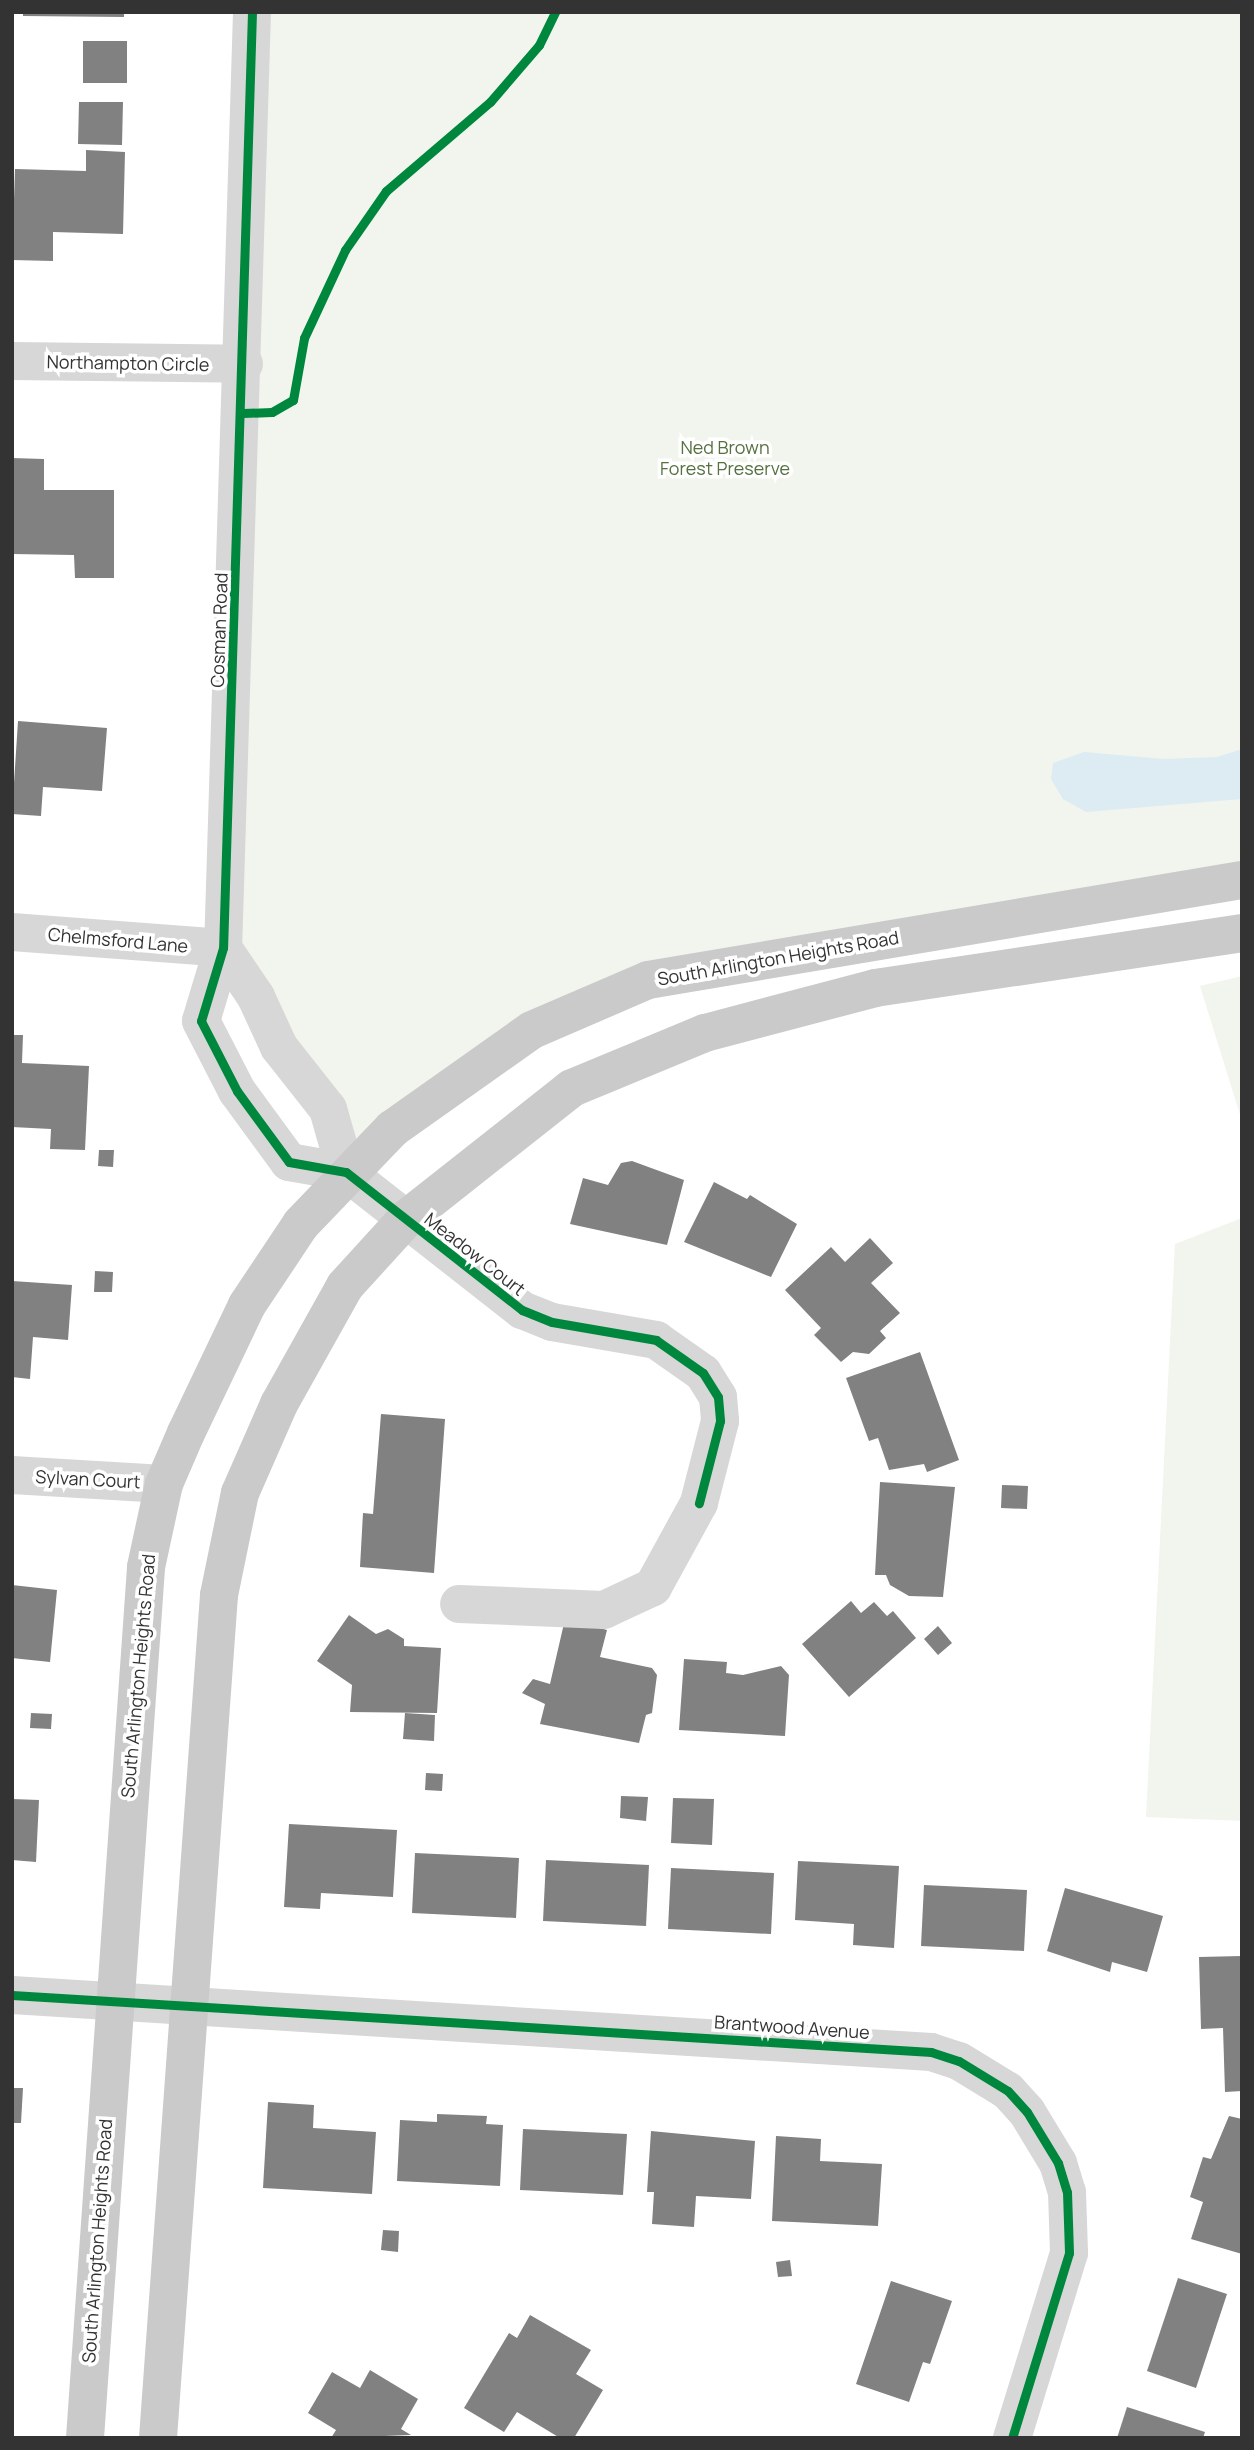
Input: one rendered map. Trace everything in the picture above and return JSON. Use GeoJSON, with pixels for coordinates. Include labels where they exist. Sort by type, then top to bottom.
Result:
{"type":"FeatureCollection","features":[{"type":"Feature","properties":{"kind":"main road","name":"South Arlington Heights Road"},"geometry":{"type":"LineString","coordinates":[[85,2438],[135,1672],[146,1567],[164,1483],[247,1305],[301,1224],[346,1172],[391,1129],[532,1030],[648,980],[1242,880]]}},
{"type":"Feature","properties":{"kind":"main road"},"geometry":{"type":"LineString","coordinates":[[158,2438],[219,1595],[240,1493],[279,1404],[345,1286],[406,1219],[572,1088],[705,1033],[875,988],[1242,933]]}},
{"type":"Feature","properties":{"kind":"street","name":"Cosman Road"},"geometry":{"type":"LineString","coordinates":[[252,12],[244,364],[223,948],[201,1021],[236,1091],[289,1162],[346,1172]]}},
{"type":"Feature","properties":{"kind":"street","name":"Northampton Circle"},"geometry":{"type":"LineString","coordinates":[[12,361],[244,364]]}},
{"type":"Feature","properties":{"kind":"street","name":"Chelmsford Lane"},"geometry":{"type":"LineString","coordinates":[[12,932],[223,948]]}},
{"type":"Feature","properties":{"kind":"street"},"geometry":{"type":"LineString","coordinates":[[223,948],[256,997],[279,1047],[328,1109],[346,1172]]}},
{"type":"Feature","properties":{"kind":"street","name":"Meadow Court"},"geometry":{"type":"LineString","coordinates":[[346,1172],[522,1310],[552,1322],[656,1340],[704,1373],[718,1397],[720,1421],[699,1503],[653,1587],[629,1601],[582,1610],[459,1604]]}},
{"type":"Feature","properties":{"kind":"street","name":"Sylvan Court"},"geometry":{"type":"LineString","coordinates":[[12,1475],[164,1483]]}},
{"type":"Feature","properties":{"kind":"street","name":"Brantwood Avenue"},"geometry":{"type":"LineString","coordinates":[[12,1995],[931,2052],[976,2070],[1008,2091],[1044,2135],[1064,2182],[1070,2223],[1062,2283],[1012,2438]]}},
{"type":"Feature","properties":{"kind":"green space","name":"Ned Brown Forest Preserve"},"geometry":{"type":"Polygon","coordinates":[[[252,12],[1242,12],[1242,880],[842,938],[532,1030],[346,1172],[223,948],[252,12]]]}},
{"type":"Feature","properties":{"kind":"green space"},"geometry":{"type":"Polygon","coordinates":[[[1242,976],[1242,1121],[1200,986],[1242,976]]]}},
{"type":"Feature","properties":{"kind":"green space"},"geometry":{"type":"Polygon","coordinates":[[[1242,1218],[1242,1821],[1146,1817],[1175,1244],[1242,1218]]]}},
{"type":"Feature","properties":{"kind":"shaded area"},"geometry":{"type":"Polygon","coordinates":[[[1242,749],[1242,799],[1086,812],[1063,799],[1051,779],[1053,763],[1084,752],[1164,759],[1217,757],[1242,749]]]}},
{"type":"Feature","properties":{"kind":"building"},"geometry":{"type":"Polygon","coordinates":[[[23,12],[124,12],[124,17],[23,16],[23,12]]]}},
{"type":"Feature","properties":{"kind":"building"},"geometry":{"type":"Polygon","coordinates":[[[83,41],[127,41],[127,83],[83,83],[83,41]]]}},
{"type":"Feature","properties":{"kind":"building"},"geometry":{"type":"Polygon","coordinates":[[[79,102],[123,102],[122,145],[78,144],[79,102]]]}},
{"type":"Feature","properties":{"kind":"building"},"geometry":{"type":"Polygon","coordinates":[[[86,150],[125,152],[123,234],[53,232],[53,261],[12,260],[15,169],[86,171],[86,150]]]}},
{"type":"Feature","properties":{"kind":"building"},"geometry":{"type":"Polygon","coordinates":[[[12,458],[44,459],[44,490],[114,490],[114,578],[75,578],[74,555],[12,554],[12,458]]]}},
{"type":"Feature","properties":{"kind":"building"},"geometry":{"type":"Polygon","coordinates":[[[18,721],[107,728],[102,791],[43,787],[41,816],[12,814],[18,721]]]}},
{"type":"Feature","properties":{"kind":"building"},"geometry":{"type":"Polygon","coordinates":[[[12,1035],[23,1035],[22,1063],[89,1066],[85,1150],[50,1149],[51,1129],[12,1127],[12,1035]]]}},
{"type":"Feature","properties":{"kind":"building"},"geometry":{"type":"Polygon","coordinates":[[[99,1150],[114,1150],[113,1167],[98,1166],[99,1150]]]}},
{"type":"Feature","properties":{"kind":"building"},"geometry":{"type":"Polygon","coordinates":[[[632,1161],[684,1180],[667,1245],[570,1224],[583,1178],[608,1185],[621,1163],[632,1161]]]}},
{"type":"Feature","properties":{"kind":"building"},"geometry":{"type":"Polygon","coordinates":[[[714,1182],[747,1199],[750,1195],[797,1224],[771,1277],[684,1242],[714,1182]]]}},
{"type":"Feature","properties":{"kind":"building"},"geometry":{"type":"Polygon","coordinates":[[[870,1238],[893,1263],[871,1283],[900,1313],[880,1331],[886,1338],[869,1354],[853,1352],[841,1362],[814,1335],[821,1328],[785,1290],[831,1247],[845,1262],[870,1238]]]}},
{"type":"Feature","properties":{"kind":"building"},"geometry":{"type":"Polygon","coordinates":[[[95,1271],[113,1272],[112,1292],[94,1292],[95,1271]]]}},
{"type":"Feature","properties":{"kind":"building"},"geometry":{"type":"Polygon","coordinates":[[[12,1281],[72,1285],[68,1340],[33,1337],[30,1379],[12,1377],[12,1281]]]}},
{"type":"Feature","properties":{"kind":"building"},"geometry":{"type":"Polygon","coordinates":[[[920,1352],[959,1460],[927,1472],[924,1464],[889,1470],[878,1438],[869,1441],[846,1378],[920,1352]]]}},
{"type":"Feature","properties":{"kind":"building"},"geometry":{"type":"Polygon","coordinates":[[[381,1414],[445,1419],[434,1573],[360,1567],[363,1513],[373,1514],[381,1414]]]}},
{"type":"Feature","properties":{"kind":"building"},"geometry":{"type":"Polygon","coordinates":[[[880,1482],[955,1487],[943,1597],[909,1596],[890,1585],[886,1575],[875,1575],[880,1482]]]}},
{"type":"Feature","properties":{"kind":"building"},"geometry":{"type":"Polygon","coordinates":[[[1002,1485],[1028,1486],[1027,1509],[1001,1508],[1002,1485]]]}},
{"type":"Feature","properties":{"kind":"building"},"geometry":{"type":"Polygon","coordinates":[[[12,1585],[57,1590],[50,1662],[12,1658],[12,1585]]]}},
{"type":"Feature","properties":{"kind":"building"},"geometry":{"type":"Polygon","coordinates":[[[851,1601],[861,1613],[874,1602],[887,1616],[893,1611],[916,1638],[849,1697],[802,1644],[851,1601]]]}},
{"type":"Feature","properties":{"kind":"building"},"geometry":{"type":"Polygon","coordinates":[[[349,1615],[376,1634],[388,1629],[404,1639],[404,1646],[441,1648],[437,1713],[350,1712],[352,1685],[317,1661],[349,1615]]]}},
{"type":"Feature","properties":{"kind":"building"},"geometry":{"type":"Polygon","coordinates":[[[565,1619],[607,1630],[600,1657],[652,1668],[657,1675],[652,1713],[646,1715],[639,1743],[540,1724],[545,1704],[522,1693],[533,1679],[550,1684],[565,1619]]]}},
{"type":"Feature","properties":{"kind":"building"},"geometry":{"type":"Polygon","coordinates":[[[938,1626],[952,1643],[938,1655],[924,1639],[938,1626]]]}},
{"type":"Feature","properties":{"kind":"building"},"geometry":{"type":"Polygon","coordinates":[[[684,1659],[727,1662],[726,1673],[743,1675],[781,1666],[789,1675],[785,1736],[679,1730],[684,1659]]]}},
{"type":"Feature","properties":{"kind":"building"},"geometry":{"type":"Polygon","coordinates":[[[31,1713],[52,1714],[51,1729],[30,1728],[31,1713]]]}},
{"type":"Feature","properties":{"kind":"building"},"geometry":{"type":"Polygon","coordinates":[[[405,1713],[435,1715],[434,1741],[403,1739],[405,1713]]]}},
{"type":"Feature","properties":{"kind":"building"},"geometry":{"type":"Polygon","coordinates":[[[426,1773],[443,1774],[442,1791],[425,1790],[426,1773]]]}},
{"type":"Feature","properties":{"kind":"building"},"geometry":{"type":"Polygon","coordinates":[[[621,1796],[648,1797],[646,1821],[620,1818],[621,1796]]]}},
{"type":"Feature","properties":{"kind":"building"},"geometry":{"type":"Polygon","coordinates":[[[673,1798],[714,1799],[712,1845],[671,1843],[673,1798]]]}},
{"type":"Feature","properties":{"kind":"building"},"geometry":{"type":"Polygon","coordinates":[[[12,1799],[39,1800],[36,1862],[12,1860],[12,1799]]]}},
{"type":"Feature","properties":{"kind":"building"},"geometry":{"type":"Polygon","coordinates":[[[289,1824],[397,1830],[393,1897],[321,1893],[320,1909],[284,1907],[289,1824]]]}},
{"type":"Feature","properties":{"kind":"building"},"geometry":{"type":"Polygon","coordinates":[[[415,1853],[519,1858],[516,1918],[412,1913],[415,1853]]]}},
{"type":"Feature","properties":{"kind":"building"},"geometry":{"type":"Polygon","coordinates":[[[546,1860],[649,1865],[646,1926],[543,1921],[546,1860]]]}},
{"type":"Feature","properties":{"kind":"building"},"geometry":{"type":"Polygon","coordinates":[[[798,1861],[899,1866],[894,1948],[853,1945],[854,1924],[795,1920],[798,1861]]]}},
{"type":"Feature","properties":{"kind":"building"},"geometry":{"type":"Polygon","coordinates":[[[671,1868],[774,1873],[771,1934],[668,1929],[671,1868]]]}},
{"type":"Feature","properties":{"kind":"building"},"geometry":{"type":"Polygon","coordinates":[[[924,1885],[1027,1890],[1024,1951],[921,1946],[924,1885]]]}},
{"type":"Feature","properties":{"kind":"building"},"geometry":{"type":"Polygon","coordinates":[[[1065,1888],[1163,1916],[1147,1972],[1112,1962],[1110,1972],[1047,1951],[1065,1888]]]}},
{"type":"Feature","properties":{"kind":"building"},"geometry":{"type":"Polygon","coordinates":[[[1242,1956],[1242,2091],[1225,2092],[1223,2028],[1201,2029],[1199,1957],[1242,1956]]]}},
{"type":"Feature","properties":{"kind":"building"},"geometry":{"type":"Polygon","coordinates":[[[12,2088],[23,2088],[21,2123],[12,2123],[12,2088]]]}},
{"type":"Feature","properties":{"kind":"building"},"geometry":{"type":"Polygon","coordinates":[[[268,2102],[314,2105],[313,2128],[376,2132],[372,2194],[263,2188],[268,2102]]]}},
{"type":"Feature","properties":{"kind":"building"},"geometry":{"type":"Polygon","coordinates":[[[437,2114],[487,2116],[486,2124],[503,2125],[500,2186],[397,2181],[400,2120],[437,2122],[437,2114]]]}},
{"type":"Feature","properties":{"kind":"building"},"geometry":{"type":"Polygon","coordinates":[[[1229,2116],[1242,2119],[1242,2254],[1191,2239],[1203,2202],[1190,2197],[1203,2157],[1211,2159],[1229,2116]]]}},
{"type":"Feature","properties":{"kind":"building"},"geometry":{"type":"Polygon","coordinates":[[[523,2129],[627,2134],[623,2195],[520,2190],[523,2129]]]}},
{"type":"Feature","properties":{"kind":"building"},"geometry":{"type":"Polygon","coordinates":[[[651,2131],[755,2141],[751,2199],[696,2196],[694,2227],[652,2224],[654,2192],[647,2192],[651,2131]]]}},
{"type":"Feature","properties":{"kind":"building"},"geometry":{"type":"Polygon","coordinates":[[[776,2136],[821,2139],[820,2161],[882,2164],[878,2226],[772,2221],[776,2136]]]}},
{"type":"Feature","properties":{"kind":"building"},"geometry":{"type":"Polygon","coordinates":[[[383,2230],[399,2231],[398,2252],[381,2250],[383,2230]]]}},
{"type":"Feature","properties":{"kind":"building"},"geometry":{"type":"Polygon","coordinates":[[[790,2260],[792,2276],[778,2277],[776,2262],[790,2260]]]}},
{"type":"Feature","properties":{"kind":"building"},"geometry":{"type":"Polygon","coordinates":[[[1178,2278],[1227,2294],[1196,2388],[1147,2371],[1178,2278]]]}},
{"type":"Feature","properties":{"kind":"building"},"geometry":{"type":"Polygon","coordinates":[[[891,2281],[952,2301],[930,2364],[923,2362],[909,2402],[856,2384],[891,2281]]]}},
{"type":"Feature","properties":{"kind":"building"},"geometry":{"type":"Polygon","coordinates":[[[530,2315],[591,2350],[576,2374],[603,2390],[574,2438],[560,2438],[517,2412],[504,2432],[464,2408],[509,2333],[517,2338],[530,2315]]]}},
{"type":"Feature","properties":{"kind":"building"},"geometry":{"type":"Polygon","coordinates":[[[370,2370],[418,2399],[401,2429],[411,2435],[331,2438],[336,2430],[308,2413],[332,2372],[360,2388],[370,2370]]]}},
{"type":"Feature","properties":{"kind":"building"},"geometry":{"type":"Polygon","coordinates":[[[1127,2407],[1205,2432],[1203,2438],[1117,2438],[1127,2407]]]}},
{"type":"Feature","properties":{"kind":"cycle path"},"geometry":{"type":"LineString","coordinates":[[252,12],[223,948],[201,1021],[237,1091],[289,1162],[346,1172],[522,1310],[552,1322],[656,1340],[703,1373],[718,1397],[720,1421],[699,1503]]}},
{"type":"Feature","properties":{"kind":"cycle path"},"geometry":{"type":"LineString","coordinates":[[243,413],[272,412],[293,400],[304,338],[345,250],[386,191],[490,102],[539,45],[555,12]]}},
{"type":"Feature","properties":{"kind":"cycle path"},"geometry":{"type":"LineString","coordinates":[[12,1995],[931,2052],[959,2061],[1008,2091],[1027,2112],[1058,2163],[1067,2192],[1069,2253],[1012,2438]]}}]}
